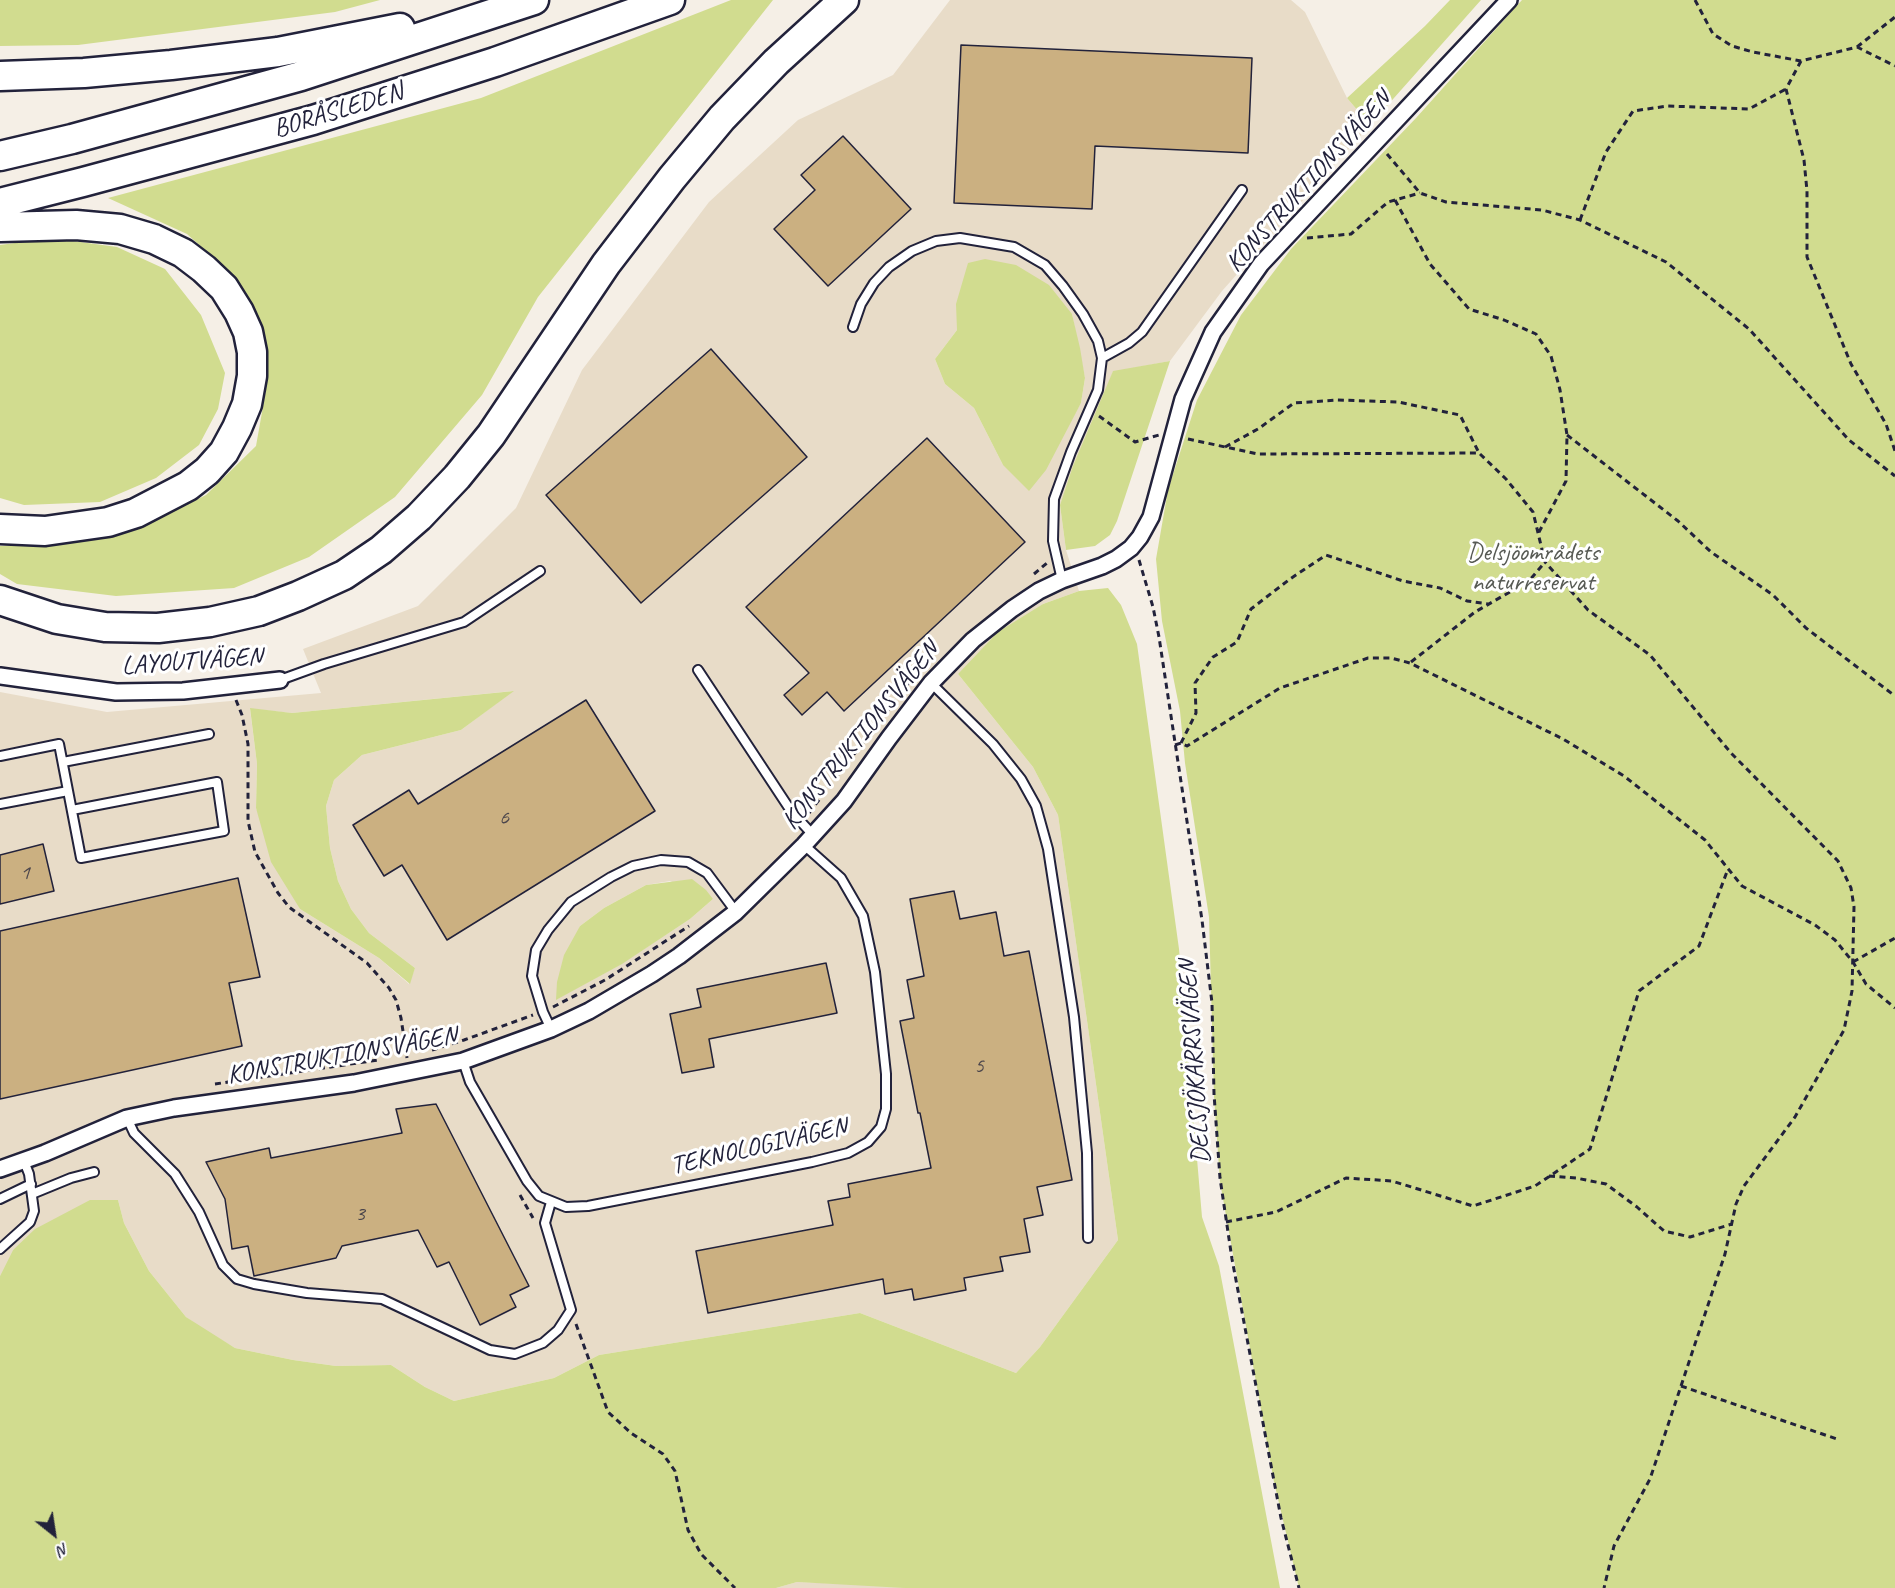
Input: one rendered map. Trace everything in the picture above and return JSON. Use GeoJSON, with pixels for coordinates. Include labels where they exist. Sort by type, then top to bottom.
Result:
{"type":"FeatureCollection","features":[{"type":"Feature","properties":{"kind":"highway","name":"BORÅSLEDEN"},"geometry":{"type":"LineString","coordinates":[[0,203],[313,120],[495,62],[670,0]]}},
{"type":"Feature","properties":{"kind":"highway"},"geometry":{"type":"LineString","coordinates":[[0,600],[57,619],[105,627],[158,628],[210,622],[259,611],[298,596],[344,575],[381,550],[427,509],[491,435],[606,264],[672,178],[715,127],[776,62],[844,0]]}},
{"type":"Feature","properties":{"kind":"highway","name":"BORÅSLEDEN"},"geometry":{"type":"LineString","coordinates":[[0,156],[72,139],[301,76],[524,4]]}},
{"type":"Feature","properties":{"kind":"highway"},"geometry":{"type":"LineString","coordinates":[[0,76],[84,73],[278,52],[524,4]]}},
{"type":"Feature","properties":{"kind":"highway"},"geometry":{"type":"LineString","coordinates":[[0,227],[76,225],[120,229],[154,239],[204,269],[224,288],[248,332],[252,352],[252,376],[247,404],[237,428],[224,452],[207,471],[188,486],[136,513],[108,522],[45,531],[0,529]]}},
{"type":"Feature","properties":{"kind":"street","name":"KONSTRUKTIONSVÄGEN"},"geometry":{"type":"LineString","coordinates":[[0,1169],[127,1118],[174,1108],[354,1083],[463,1061],[551,1029],[602,1004],[679,957],[736,912],[808,840],[844,801],[931,683],[973,640],[999,618],[1039,591],[1062,580],[1102,567],[1131,548],[1151,517],[1183,399],[1213,332],[1261,264],[1509,0]]}},
{"type":"Feature","properties":{"kind":"street","name":"LAYOUTVÄGEN"},"geometry":{"type":"LineString","coordinates":[[0,676],[116,692],[183,691],[280,680]]}},
{"type":"Feature","properties":{"kind":"lane"},"geometry":{"type":"LineString","coordinates":[[1102,358],[1142,333],[1242,190]]}},
{"type":"Feature","properties":{"kind":"lane"},"geometry":{"type":"LineString","coordinates":[[854,327],[861,304],[874,283],[889,267],[912,251],[936,241],[960,238],[1014,247],[1045,265],[1083,314],[1098,341],[1102,358],[1098,390],[1054,499],[1053,541],[1062,580]]}},
{"type":"Feature","properties":{"kind":"lane"},"geometry":{"type":"LineString","coordinates":[[280,680],[324,664],[464,622],[540,571]]}},
{"type":"Feature","properties":{"kind":"lane","name":"TEKNOLOGIVÄGEN"},"geometry":{"type":"LineString","coordinates":[[551,1202],[566,1207],[588,1206],[812,1162],[848,1153],[868,1142],[881,1127],[885,1109],[886,1074],[875,972],[863,916],[841,878],[808,840],[698,670]]}},
{"type":"Feature","properties":{"kind":"lane"},"geometry":{"type":"LineString","coordinates":[[931,683],[993,744],[1021,779],[1036,806],[1048,849],[1074,1017],[1087,1153],[1088,1238]]}},
{"type":"Feature","properties":{"kind":"lane"},"geometry":{"type":"LineString","coordinates":[[63,762],[209,734]]}},
{"type":"Feature","properties":{"kind":"lane"},"geometry":{"type":"LineString","coordinates":[[0,756],[59,744],[81,858],[224,831],[217,782],[72,810]]}},
{"type":"Feature","properties":{"kind":"lane"},"geometry":{"type":"LineString","coordinates":[[0,804],[68,791]]}},
{"type":"Feature","properties":{"kind":"lane"},"geometry":{"type":"LineString","coordinates":[[551,1029],[532,976],[536,950],[548,930],[571,902],[633,866],[662,860],[688,862],[707,873],[736,912]]}},
{"type":"Feature","properties":{"kind":"lane"},"geometry":{"type":"LineString","coordinates":[[127,1118],[134,1133],[175,1174],[199,1212],[223,1265],[237,1279],[307,1293],[382,1299],[490,1350],[515,1354],[543,1343],[558,1330],[571,1310],[545,1223],[551,1202],[539,1196],[527,1181],[470,1082],[463,1061]]}},
{"type":"Feature","properties":{"kind":"lane"},"geometry":{"type":"LineString","coordinates":[[0,1249],[30,1222],[34,1211],[31,1184],[24,1161]]}},
{"type":"Feature","properties":{"kind":"lane"},"geometry":{"type":"LineString","coordinates":[[32,1194],[71,1178],[94,1172]]}},
{"type":"Feature","properties":{"kind":"lane"},"geometry":{"type":"LineString","coordinates":[[0,1199],[31,1184]]}},
{"type":"Feature","properties":{"kind":"path"},"geometry":{"type":"LineString","coordinates":[[1695,0],[1713,34],[1732,46],[1801,61],[1857,47],[1895,17]]}},
{"type":"Feature","properties":{"kind":"path"},"geometry":{"type":"LineString","coordinates":[[1857,47],[1895,66]]}},
{"type":"Feature","properties":{"kind":"path"},"geometry":{"type":"LineString","coordinates":[[1580,220],[1606,152],[1633,111],[1668,106],[1749,109],[1786,88],[1801,61]]}},
{"type":"Feature","properties":{"kind":"path"},"geometry":{"type":"LineString","coordinates":[[1786,88],[1804,159],[1807,191],[1807,256],[1851,364],[1886,424],[1895,451]]}},
{"type":"Feature","properties":{"kind":"path"},"geometry":{"type":"LineString","coordinates":[[1376,142],[1420,193],[1446,202],[1542,210],[1580,220],[1666,262],[1749,329],[1849,440],[1895,476]]}},
{"type":"Feature","properties":{"kind":"path"},"geometry":{"type":"LineString","coordinates":[[1283,240],[1351,234],[1388,202],[1420,193]]}},
{"type":"Feature","properties":{"kind":"path"},"geometry":{"type":"LineString","coordinates":[[1395,200],[1430,264],[1469,309],[1504,320],[1536,334],[1551,356],[1560,390],[1567,435],[1566,481],[1538,534]]}},
{"type":"Feature","properties":{"kind":"path"},"geometry":{"type":"LineString","coordinates":[[1225,447],[1258,429],[1294,403],[1337,400],[1398,402],[1460,415],[1479,453],[1506,479],[1533,512],[1545,562],[1588,610],[1650,655],[1731,753],[1838,861],[1851,888],[1854,908],[1852,991],[1844,1030],[1795,1117],[1744,1186],[1736,1204],[1725,1254],[1650,1479],[1614,1546],[1604,1588]]}},
{"type":"Feature","properties":{"kind":"path"},"geometry":{"type":"LineString","coordinates":[[1090,410],[1135,442],[1162,434],[1258,454],[1479,453]]}},
{"type":"Feature","properties":{"kind":"path"},"geometry":{"type":"LineString","coordinates":[[1567,435],[1678,521],[1711,552],[1773,595],[1806,628],[1895,696]]}},
{"type":"Feature","properties":{"kind":"path","name":"DELSJÖKÄRRSVÄGEN"},"geometry":{"type":"LineString","coordinates":[[1131,548],[1138,558],[1153,607],[1202,920],[1212,1002],[1214,1094],[1220,1178],[1226,1222],[1279,1507],[1299,1588]]}},
{"type":"Feature","properties":{"kind":"path"},"geometry":{"type":"LineString","coordinates":[[1175,745],[1181,743],[1196,713],[1195,683],[1214,657],[1237,642],[1251,609],[1326,555],[1403,581],[1440,588],[1467,601],[1488,604]]}},
{"type":"Feature","properties":{"kind":"path"},"geometry":{"type":"LineString","coordinates":[[1410,663],[1488,604],[1528,581],[1545,562]]}},
{"type":"Feature","properties":{"kind":"path"},"geometry":{"type":"LineString","coordinates":[[1181,743],[1187,746],[1280,688],[1368,658],[1391,658],[1410,663],[1563,740],[1624,776],[1705,840],[1742,886],[1815,925],[1835,940],[1853,962],[1866,984],[1895,1008]]}},
{"type":"Feature","properties":{"kind":"path"},"geometry":{"type":"LineString","coordinates":[[228,686],[242,715],[248,744],[248,821],[255,852],[278,893],[289,907],[367,963],[388,988],[396,1000],[401,1018],[409,1072]]}},
{"type":"Feature","properties":{"kind":"path"},"geometry":{"type":"LineString","coordinates":[[1226,1222],[1276,1212],[1346,1178],[1392,1181],[1473,1206],[1535,1186],[1590,1149],[1639,991],[1699,946],[1728,869]]}},
{"type":"Feature","properties":{"kind":"path"},"geometry":{"type":"LineString","coordinates":[[1853,962],[1895,938]]}},
{"type":"Feature","properties":{"kind":"path"},"geometry":{"type":"LineString","coordinates":[[1549,1176],[1606,1184],[1664,1231],[1690,1237],[1731,1224]]}},
{"type":"Feature","properties":{"kind":"path"},"geometry":{"type":"LineString","coordinates":[[519,1191],[533,1218],[545,1223]]}},
{"type":"Feature","properties":{"kind":"path"},"geometry":{"type":"LineString","coordinates":[[571,1310],[608,1412],[631,1432],[663,1454],[675,1471],[688,1530],[701,1554],[735,1588]]}},
{"type":"Feature","properties":{"kind":"path"},"geometry":{"type":"LineString","coordinates":[[1681,1386],[1837,1439]]}},
{"type":"Feature","properties":{"kind":"shaded area"},"geometry":{"type":"Polygon","coordinates":[[[950,0],[1291,0],[1305,12],[1347,98],[1370,125],[1222,291],[1170,361],[1113,372],[1060,505],[1066,550],[1079,591],[1043,604],[958,674],[1033,767],[1058,815],[1118,1240],[1040,1347],[1016,1373],[860,1313],[599,1355],[554,1378],[454,1401],[425,1387],[391,1365],[336,1366],[293,1360],[235,1348],[204,1330],[186,1317],[149,1271],[124,1223],[118,1200],[13,1250],[0,1276],[0,692],[107,712],[321,693],[303,649],[418,606],[516,508],[582,370],[709,202],[798,120],[893,75],[950,0]],[[1072,314],[957,330],[935,359],[945,384],[974,408],[1003,465],[1067,427],[1081,403],[1085,378],[1072,314]],[[513,691],[292,713],[250,709],[257,764],[256,808],[300,909],[379,958],[409,984],[415,968],[369,933],[351,909],[338,881],[330,848],[326,806],[334,780],[362,755],[461,730],[513,691]],[[670,881],[646,885],[604,908],[580,926],[557,999],[621,964],[690,919],[713,899],[670,881]]]}},
{"type":"Feature","properties":{"kind":"shaded area"},"geometry":{"type":"Polygon","coordinates":[[[797,1582],[901,1586],[905,1588],[776,1588],[797,1582]]]}},
{"type":"Feature","properties":{"kind":"green space"},"geometry":{"type":"Polygon","coordinates":[[[0,0],[380,0],[335,12],[78,45],[0,46],[0,0]]]}},
{"type":"Feature","properties":{"kind":"green space"},"geometry":{"type":"Polygon","coordinates":[[[731,0],[773,0],[538,297],[482,395],[395,497],[309,557],[234,588],[116,596],[17,584],[0,574],[0,546],[52,544],[142,527],[206,495],[256,446],[267,384],[258,321],[235,277],[187,234],[108,198],[481,98],[731,0]]]}},
{"type":"Feature","properties":{"kind":"green space"},"geometry":{"type":"Polygon","coordinates":[[[1450,0],[1481,0],[1370,125],[1347,98],[1450,0]]]}},
{"type":"Feature","properties":{"kind":"green space","name":"Delsjöområdets naturreservat"},"geometry":{"type":"Polygon","coordinates":[[[1522,0],[1895,0],[1895,1588],[1299,1588],[1274,1482],[1220,1182],[1214,1096],[1209,917],[1185,763],[1180,711],[1162,621],[1156,559],[1168,490],[1197,400],[1241,315],[1291,249],[1416,118],[1522,0]]]}},
{"type":"Feature","properties":{"kind":"green space"},"geometry":{"type":"Polygon","coordinates":[[[51,238],[117,247],[165,269],[201,315],[225,373],[218,409],[199,445],[156,478],[100,502],[24,505],[0,498],[0,245],[51,238]]]}},
{"type":"Feature","properties":{"kind":"green space"},"geometry":{"type":"Polygon","coordinates":[[[985,259],[1016,265],[1049,285],[1072,314],[1080,348],[1085,378],[1081,403],[1046,470],[1029,491],[1003,465],[974,408],[945,384],[935,359],[957,330],[956,304],[968,263],[985,259]]]}},
{"type":"Feature","properties":{"kind":"green space"},"geometry":{"type":"Polygon","coordinates":[[[1170,361],[1117,521],[1110,535],[1095,546],[1066,550],[1060,505],[1073,466],[1113,371],[1170,361]]]}},
{"type":"Feature","properties":{"kind":"green space"},"geometry":{"type":"Polygon","coordinates":[[[1108,588],[1121,605],[1137,644],[1179,949],[1202,1217],[1219,1266],[1280,1588],[905,1588],[797,1582],[776,1588],[0,1588],[0,1276],[13,1250],[35,1229],[90,1200],[118,1200],[124,1223],[149,1271],[186,1317],[235,1348],[336,1366],[391,1365],[425,1387],[454,1401],[554,1378],[599,1355],[860,1313],[1016,1373],[1040,1347],[1118,1240],[1058,815],[1033,767],[958,674],[998,632],[1043,604],[1079,591],[1108,588]]]}},
{"type":"Feature","properties":{"kind":"green space"},"geometry":{"type":"Polygon","coordinates":[[[514,691],[461,730],[362,755],[334,780],[326,806],[330,848],[338,881],[351,909],[369,933],[415,968],[410,984],[379,958],[300,909],[271,862],[256,808],[257,764],[250,708],[292,713],[514,691]]]}},
{"type":"Feature","properties":{"kind":"green space"},"geometry":{"type":"Polygon","coordinates":[[[692,879],[713,899],[690,919],[622,964],[556,1000],[557,982],[564,955],[580,926],[604,908],[646,885],[692,879]]]}},
{"type":"Feature","properties":{"kind":"building"},"geometry":{"type":"Polygon","coordinates":[[[961,45],[1252,58],[1248,153],[1095,146],[1092,209],[954,203],[961,45]]]}},
{"type":"Feature","properties":{"kind":"building"},"geometry":{"type":"Polygon","coordinates":[[[843,136],[911,209],[828,286],[774,229],[815,190],[801,175],[843,136]]]}},
{"type":"Feature","properties":{"kind":"building"},"geometry":{"type":"Polygon","coordinates":[[[711,349],[807,457],[641,603],[546,495],[711,349]]]}},
{"type":"Feature","properties":{"kind":"building"},"geometry":{"type":"Polygon","coordinates":[[[927,438],[1025,542],[844,711],[827,692],[802,715],[784,695],[809,673],[746,607],[927,438]]]}},
{"type":"Feature","properties":{"kind":"building"},"geometry":{"type":"Polygon","coordinates":[[[586,700],[655,811],[447,940],[402,865],[384,876],[353,825],[409,790],[418,804],[586,700]]]}},
{"type":"Feature","properties":{"kind":"building"},"geometry":{"type":"Polygon","coordinates":[[[43,844],[54,891],[0,904],[0,855],[43,844]]]}},
{"type":"Feature","properties":{"kind":"building"},"geometry":{"type":"Polygon","coordinates":[[[238,878],[260,977],[229,983],[242,1046],[0,1099],[0,931],[238,878]]]}},
{"type":"Feature","properties":{"kind":"building"},"geometry":{"type":"Polygon","coordinates":[[[954,891],[960,919],[996,912],[1004,956],[1029,951],[1072,1180],[1037,1187],[1043,1215],[1024,1219],[1030,1252],[1000,1257],[1003,1271],[964,1278],[966,1290],[914,1300],[912,1289],[885,1294],[883,1279],[708,1313],[696,1251],[833,1225],[828,1201],[850,1197],[848,1184],[931,1168],[900,1021],[914,1018],[907,980],[924,976],[910,899],[954,891]]]}},
{"type":"Feature","properties":{"kind":"building"},"geometry":{"type":"Polygon","coordinates":[[[826,963],[837,1013],[709,1039],[714,1067],[682,1073],[670,1014],[701,1007],[697,989],[826,963]]]}},
{"type":"Feature","properties":{"kind":"building"},"geometry":{"type":"Polygon","coordinates":[[[436,1104],[529,1286],[510,1295],[516,1307],[480,1325],[449,1262],[437,1267],[418,1230],[342,1246],[336,1258],[254,1276],[248,1246],[232,1249],[225,1199],[206,1162],[269,1148],[271,1158],[402,1133],[396,1109],[436,1104]]]}}]}
